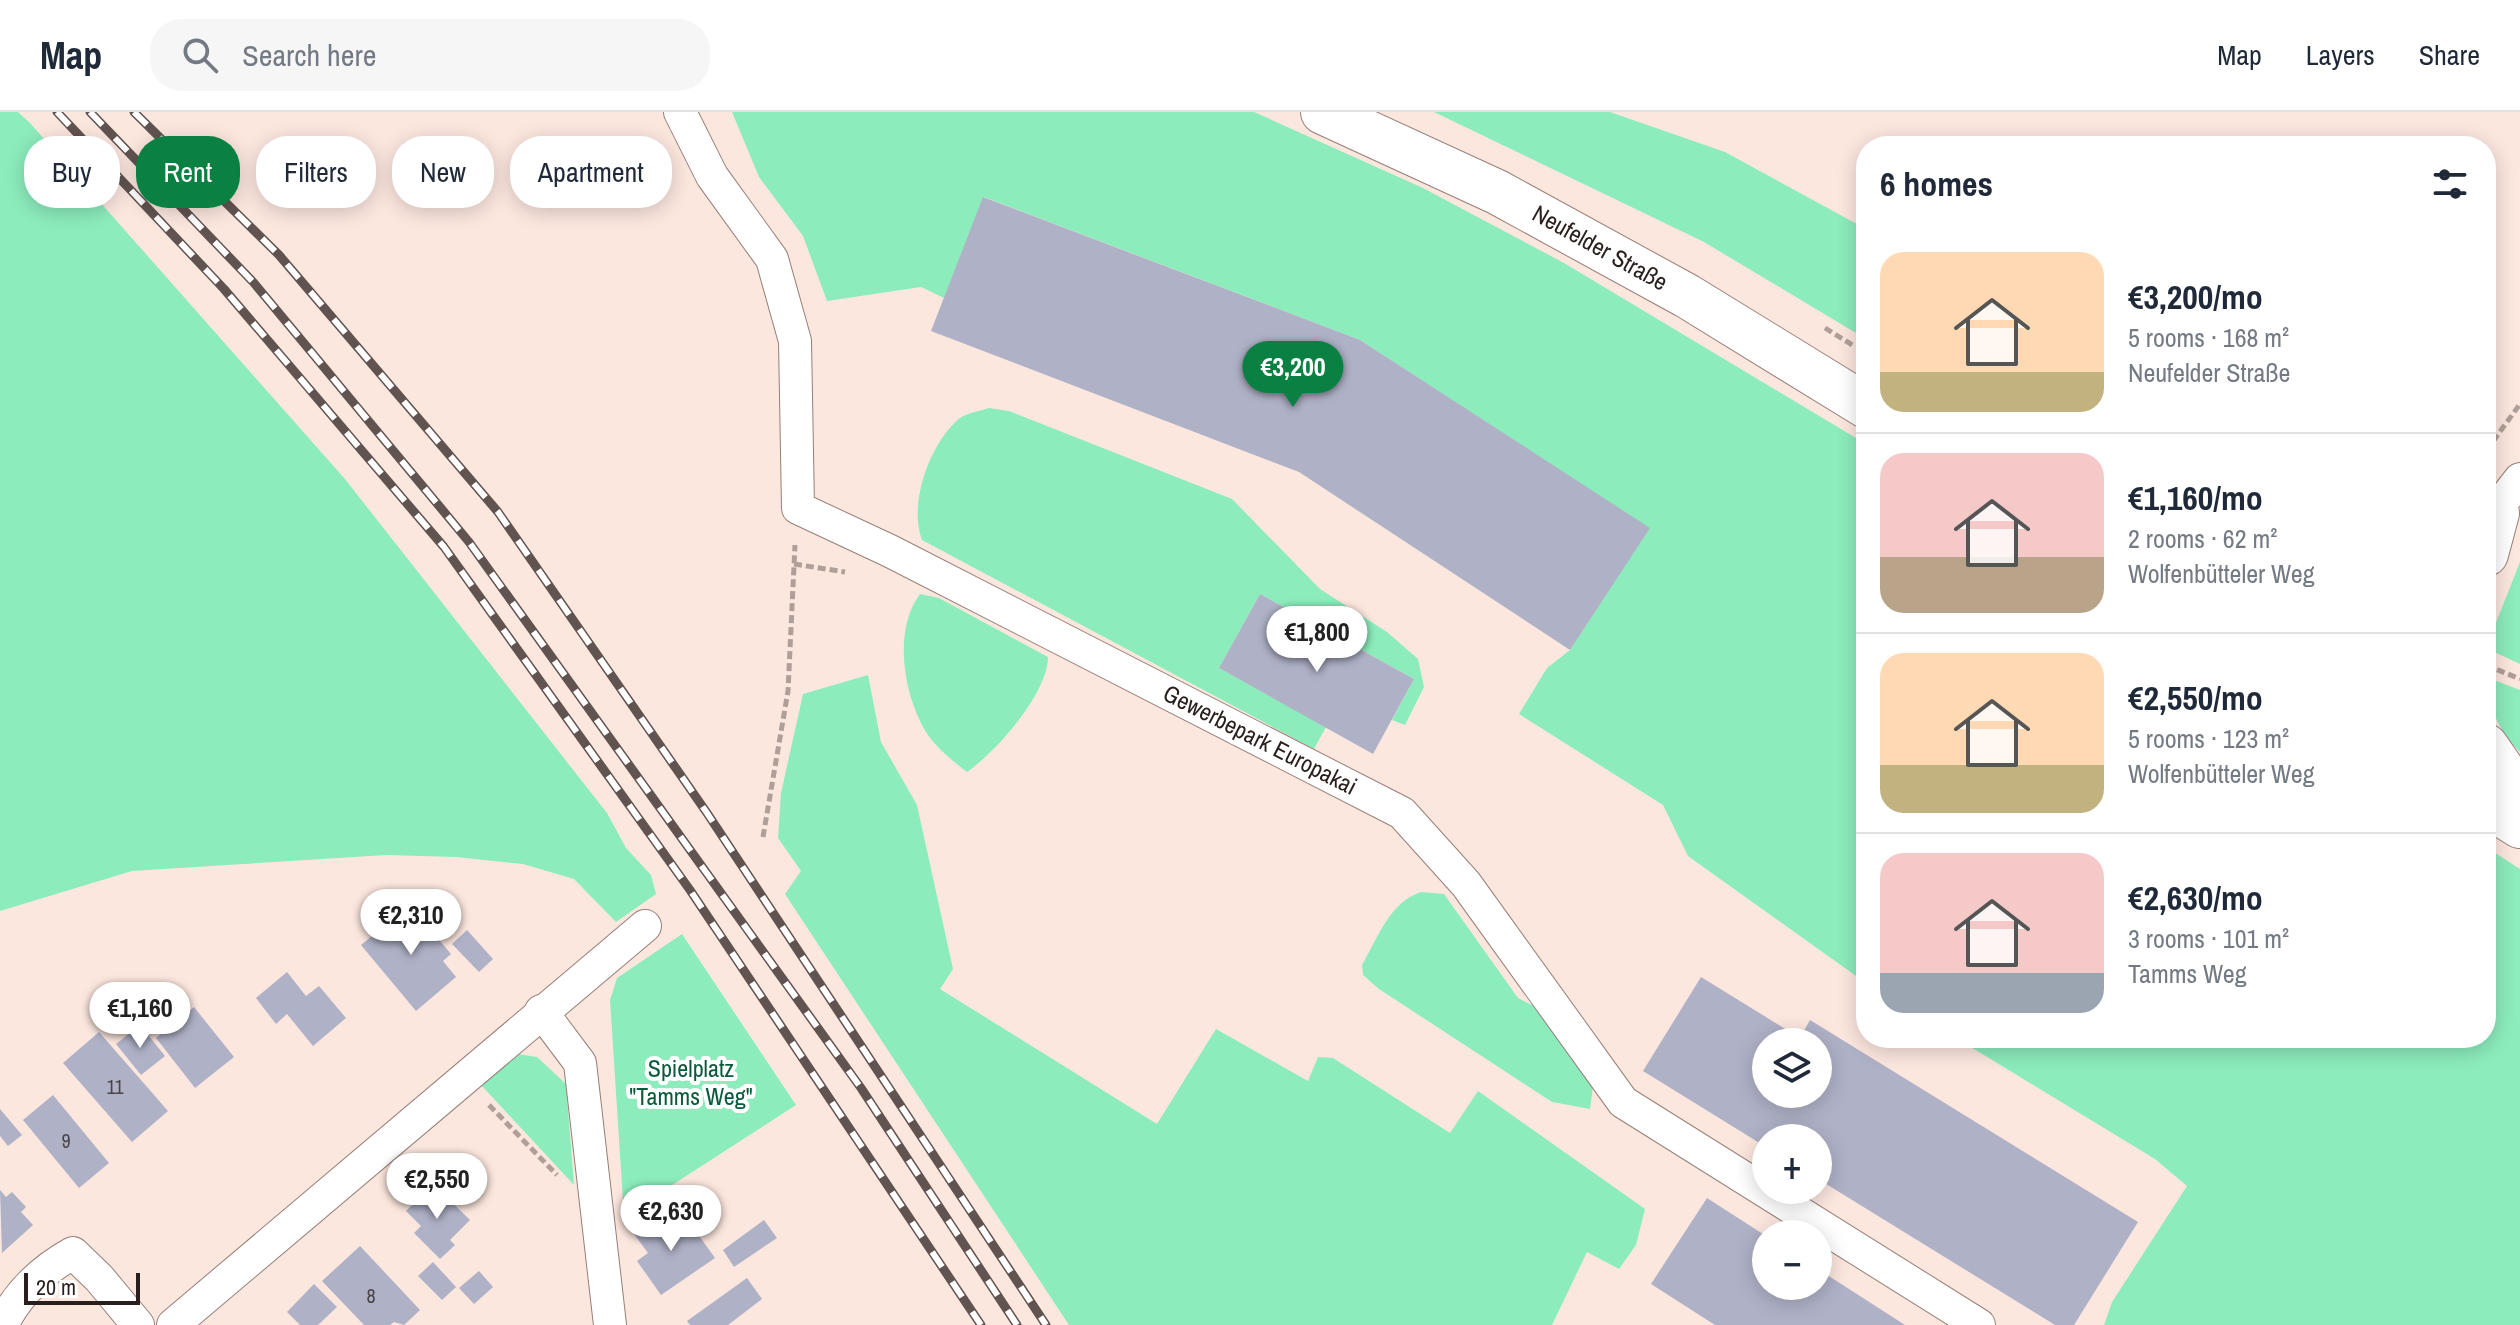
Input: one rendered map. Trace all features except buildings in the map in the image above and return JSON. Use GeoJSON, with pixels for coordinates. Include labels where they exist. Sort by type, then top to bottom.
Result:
{"type":"FeatureCollection","features":[{"type":"Feature","properties":{"kind":"street"},"geometry":{"type":"LineString","coordinates":[[680,112],[712,176],[772,259],[795,341],[798,508]]}},
{"type":"Feature","properties":{"kind":"street","name":"Neufelder Straße"},"geometry":{"type":"LineString","coordinates":[[1323,112],[1497,192],[1687,296],[1856,400]]}},
{"type":"Feature","properties":{"kind":"street","name":"Gewerbepark Europakai"},"geometry":{"type":"LineString","coordinates":[[798,508],[890,551],[1402,813],[1466,884],[1623,1102],[1979,1325]]}},
{"type":"Feature","properties":{"kind":"street"},"geometry":{"type":"LineString","coordinates":[[2496,760],[2520,795]]}},
{"type":"Feature","properties":{"kind":"street"},"geometry":{"type":"LineString","coordinates":[[2496,811],[2520,826]]}},
{"type":"Feature","properties":{"kind":"street"},"geometry":{"type":"LineString","coordinates":[[173,1325],[645,926]]}},
{"type":"Feature","properties":{"kind":"street"},"geometry":{"type":"LineString","coordinates":[[541,1011],[580,1063],[594,1213],[610,1325]]}},
{"type":"Feature","properties":{"kind":"street"},"geometry":{"type":"LineString","coordinates":[[2,1325],[12,1306],[47,1267],[73,1253],[99,1278],[138,1325]]}},
{"type":"Feature","properties":{"kind":"path"},"geometry":{"type":"LineString","coordinates":[[2496,437],[2520,404]]}},
{"type":"Feature","properties":{"kind":"path"},"geometry":{"type":"LineString","coordinates":[[763,837],[788,691],[798,508]]}},
{"type":"Feature","properties":{"kind":"path"},"geometry":{"type":"LineString","coordinates":[[794,564],[860,574]]}},
{"type":"Feature","properties":{"kind":"path"},"geometry":{"type":"LineString","coordinates":[[2496,669],[2520,679]]}},
{"type":"Feature","properties":{"kind":"path"},"geometry":{"type":"LineString","coordinates":[[464,1079],[594,1213]]}},
{"type":"Feature","properties":{"kind":"green space"},"geometry":{"type":"Polygon","coordinates":[[[0,112],[18,112],[42,136],[24,136],[24,208],[105,208],[345,479],[607,813],[626,848],[651,875],[656,894],[616,922],[574,879],[523,864],[456,857],[386,855],[132,871],[0,911],[0,112]]]}},
{"type":"Feature","properties":{"kind":"green space"},"geometry":{"type":"Polygon","coordinates":[[[732,112],[1254,112],[1423,188],[1564,263],[1856,438],[1856,976],[1688,856],[1663,805],[1519,714],[1547,668],[1570,650],[1649,528],[1360,340],[984,197],[944,298],[921,287],[827,301],[803,236],[759,177],[732,112]]]}},
{"type":"Feature","properties":{"kind":"green space"},"geometry":{"type":"Polygon","coordinates":[[[1434,112],[1610,112],[1725,152],[1856,224],[1856,333],[1704,242],[1434,112]]]}},
{"type":"Feature","properties":{"kind":"green space"},"geometry":{"type":"Polygon","coordinates":[[[989,408],[1009,411],[1232,499],[1320,589],[1387,632],[1418,659],[1424,687],[1405,725],[1392,720],[1414,679],[1260,594],[1219,668],[1326,727],[1314,749],[922,540],[918,525],[920,492],[924,474],[939,442],[960,418],[989,408]]]}},
{"type":"Feature","properties":{"kind":"green space"},"geometry":{"type":"Polygon","coordinates":[[[2520,562],[2520,664],[2496,653],[2496,623],[2520,562]]]}},
{"type":"Feature","properties":{"kind":"green space"},"geometry":{"type":"Polygon","coordinates":[[[920,594],[939,598],[1048,657],[1046,671],[1030,704],[992,751],[967,772],[945,754],[926,732],[907,681],[904,662],[906,625],[920,594]]]}},
{"type":"Feature","properties":{"kind":"green space"},"geometry":{"type":"Polygon","coordinates":[[[868,675],[881,742],[917,805],[953,969],[940,989],[1157,1124],[1216,1029],[1308,1081],[1318,1057],[1333,1058],[1450,1133],[1478,1091],[1645,1209],[1636,1245],[1619,1269],[1587,1252],[1552,1325],[1069,1325],[785,894],[801,871],[778,838],[781,793],[803,694],[868,675]]]}},
{"type":"Feature","properties":{"kind":"green space"},"geometry":{"type":"Polygon","coordinates":[[[2496,681],[2520,690],[2520,752],[2496,718],[2496,681]]]}},
{"type":"Feature","properties":{"kind":"green space"},"geometry":{"type":"Polygon","coordinates":[[[2496,853],[2520,869],[2520,1325],[2104,1325],[2112,1302],[2187,1186],[2155,1159],[1972,1048],[2496,1048],[2496,853]]]}},
{"type":"Feature","properties":{"kind":"green space"},"geometry":{"type":"Polygon","coordinates":[[[1421,892],[1444,894],[1518,998],[1536,1007],[1593,1086],[1590,1109],[1552,1102],[1379,989],[1363,975],[1362,965],[1386,922],[1401,904],[1421,892]]]}},
{"type":"Feature","properties":{"kind":"green space","name":"Spielplatz \"Tamms Weg\""},"geometry":{"type":"Polygon","coordinates":[[[682,934],[796,1105],[624,1216],[610,1000],[617,978],[682,934]]]}},
{"type":"Feature","properties":{"kind":"green space"},"geometry":{"type":"Polygon","coordinates":[[[518,1054],[537,1057],[566,1084],[574,1185],[482,1086],[518,1054]]]}},
{"type":"Feature","properties":{"kind":"railway"},"geometry":{"type":"LineString","coordinates":[[57,112],[224,289],[444,547],[690,890],[981,1325]]}},
{"type":"Feature","properties":{"kind":"railway"},"geometry":{"type":"LineString","coordinates":[[90,112],[254,283],[469,542],[861,1088],[1017,1325]]}},
{"type":"Feature","properties":{"kind":"railway"},"geometry":{"type":"LineString","coordinates":[[134,112],[279,255],[498,512],[707,813],[1046,1325]]}}]}
